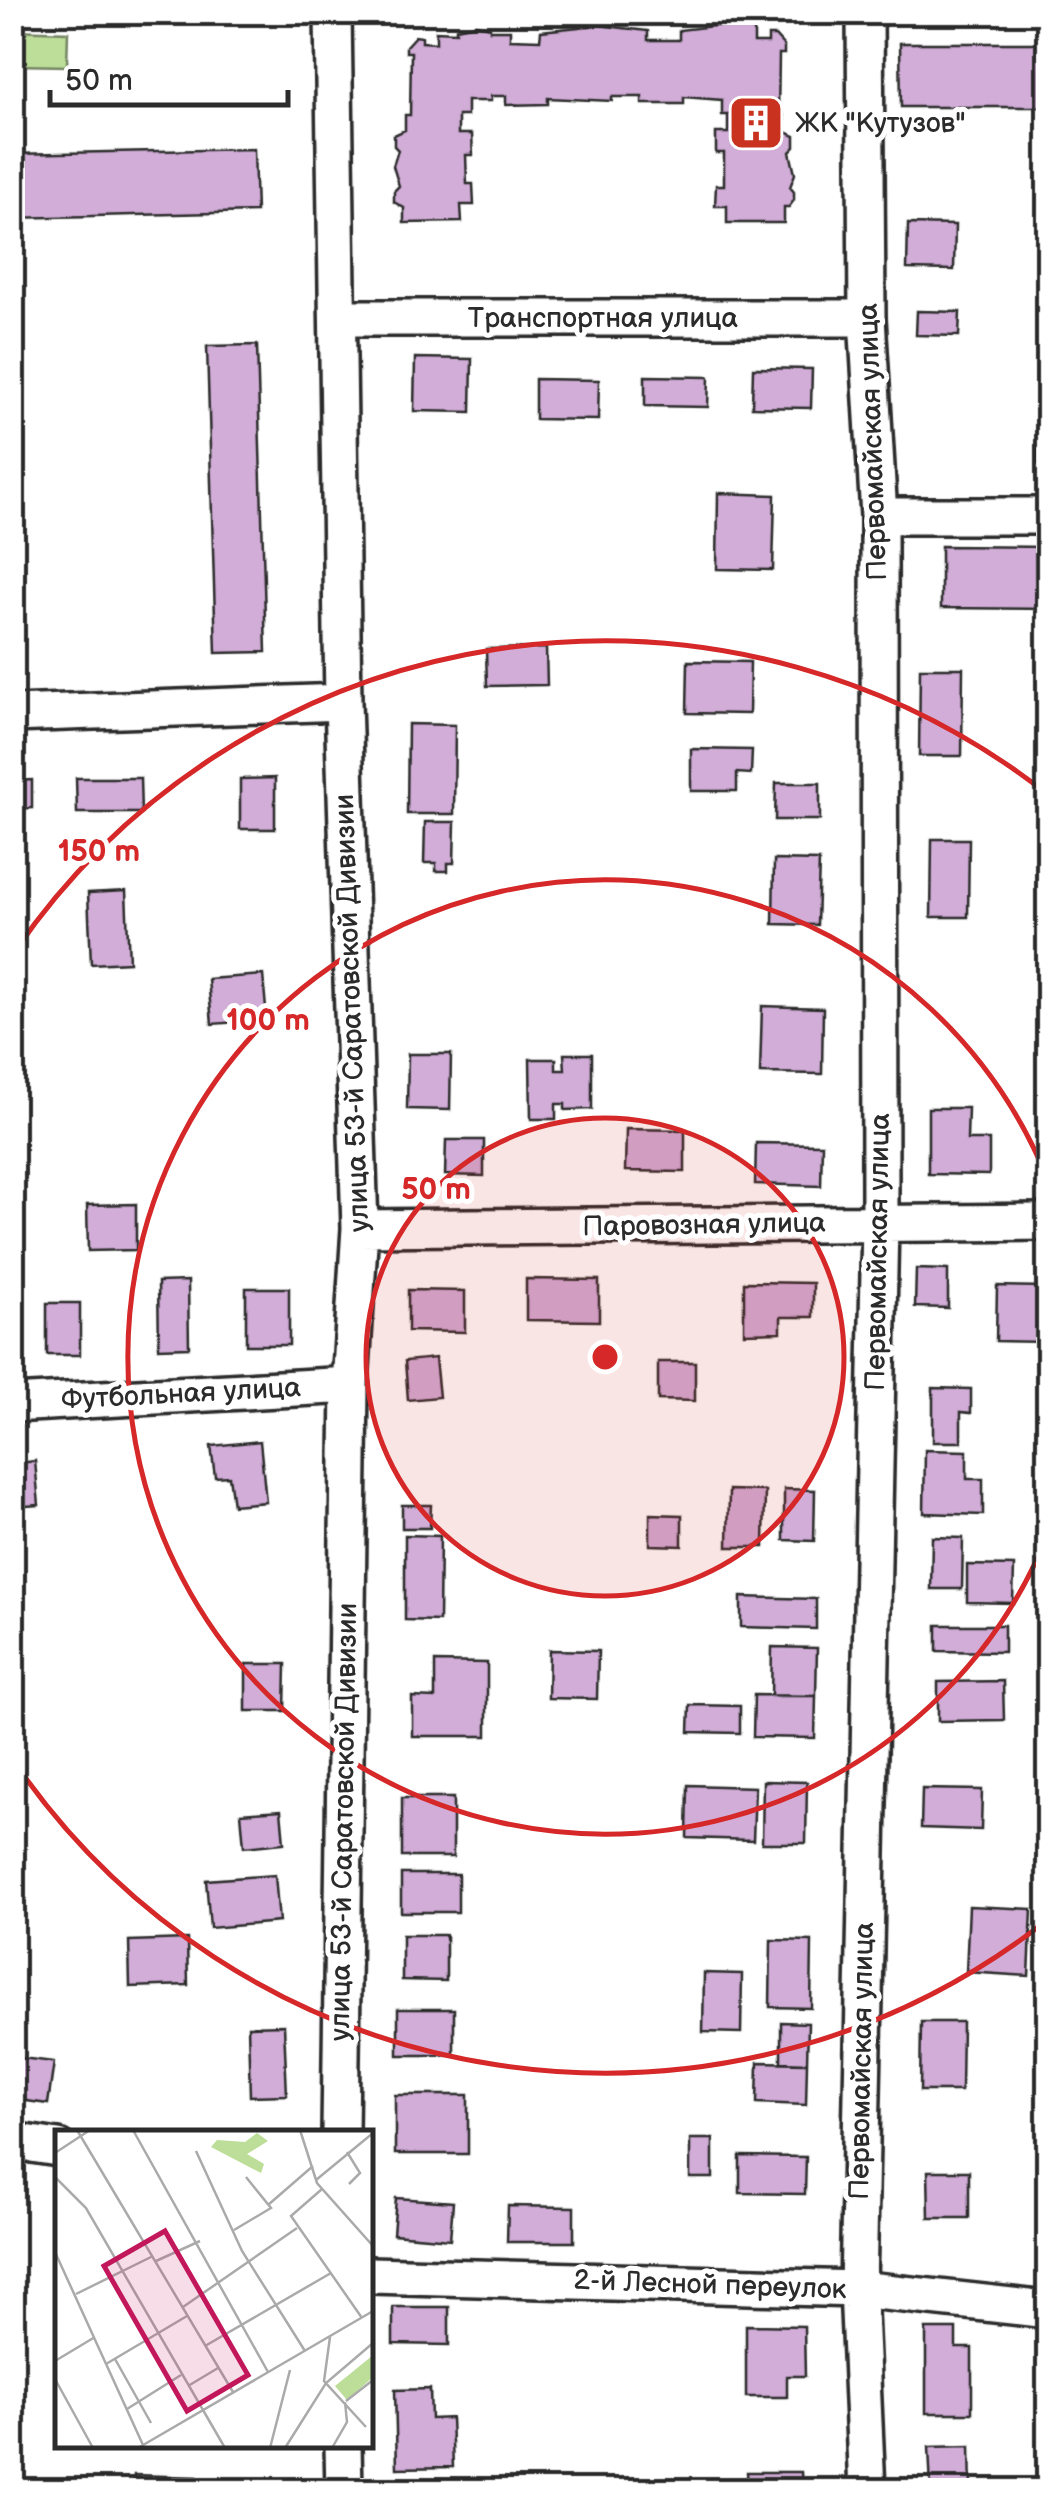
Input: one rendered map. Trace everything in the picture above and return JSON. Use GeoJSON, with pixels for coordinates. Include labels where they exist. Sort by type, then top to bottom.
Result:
{"type":"FeatureCollection","features":[{"type":"Feature","properties":{"kind":"street","name":"улица 53-й Саратовской Дивизии"},"geometry":{"type":"LineString","coordinates":[[334,12],[343,702],[360,1228],[350,1385],[340,2130]]}},
{"type":"Feature","properties":{"kind":"street","name":"Первомайская улица"},"geometry":{"type":"LineString","coordinates":[[865,12],[866,318],[878,516],[880,1223],[858,2290],[867,2490]]}},
{"type":"Feature","properties":{"kind":"street","name":"Транспортная улица"},"geometry":{"type":"LineString","coordinates":[[340,318],[866,318]]}},
{"type":"Feature","properties":{"kind":"street"},"geometry":{"type":"LineString","coordinates":[[878,516],[1048,516]]}},
{"type":"Feature","properties":{"kind":"street"},"geometry":{"type":"LineString","coordinates":[[12,714],[343,702]]}},
{"type":"Feature","properties":{"kind":"street","name":"Паровозная улица"},"geometry":{"type":"LineString","coordinates":[[360,1228],[1048,1222]]}},
{"type":"Feature","properties":{"kind":"street","name":"Футбольная улица"},"geometry":{"type":"LineString","coordinates":[[12,1404],[350,1385]]}},
{"type":"Feature","properties":{"kind":"street"},"geometry":{"type":"LineString","coordinates":[[12,2141],[55,2148]]}},
{"type":"Feature","properties":{"kind":"street","name":"2-й Лесной переулок"},"geometry":{"type":"LineString","coordinates":[[372,2275],[858,2290],[1048,2310]]}},
{"type":"Feature","properties":{"kind":"street"},"geometry":{"type":"LineString","coordinates":[[344,2448],[344,2490]]}},
{"type":"Feature","properties":{"kind":"green space"},"geometry":{"type":"Polygon","coordinates":[[[13,30],[68,32],[67,66],[13,65],[13,30]]]}},
{"type":"Feature","properties":{"kind":"building","name":"ЖК \"Кутузов\""},"geometry":{"type":"Polygon","coordinates":[[[476,24],[490,30],[510,30],[510,39],[540,40],[541,31],[598,25],[648,31],[648,40],[679,40],[679,30],[722,25],[754,30],[754,43],[768,43],[768,36],[775,36],[784,46],[784,54],[779,54],[778,116],[784,116],[784,131],[795,136],[795,147],[790,152],[795,174],[790,187],[794,200],[784,207],[784,223],[727,223],[727,206],[715,206],[716,185],[724,185],[724,153],[716,153],[716,133],[728,133],[728,115],[722,115],[722,100],[684,97],[684,104],[642,104],[642,97],[612,97],[612,101],[548,98],[548,104],[506,105],[506,96],[491,96],[491,101],[467,101],[467,116],[458,116],[458,134],[472,134],[473,155],[466,155],[467,184],[473,184],[474,205],[461,205],[462,222],[404,223],[404,208],[394,202],[394,191],[399,186],[393,166],[398,150],[394,135],[405,130],[405,115],[410,115],[411,52],[406,52],[406,46],[415,36],[422,37],[422,42],[436,43],[436,31],[456,32],[456,28],[476,24]]]}},
{"type":"Feature","properties":{"kind":"building"},"geometry":{"type":"Polygon","coordinates":[[[900,43],[1048,43],[1048,107],[901,107],[900,43]]]}},
{"type":"Feature","properties":{"kind":"building"},"geometry":{"type":"Polygon","coordinates":[[[254,149],[256,212],[12,218],[12,154],[254,149]]]}},
{"type":"Feature","properties":{"kind":"building"},"geometry":{"type":"Polygon","coordinates":[[[908,224],[955,225],[954,270],[907,269],[908,224]]]}},
{"type":"Feature","properties":{"kind":"building"},"geometry":{"type":"Polygon","coordinates":[[[1040,230],[1048,231],[1048,287],[1039,287],[1040,230]]]}},
{"type":"Feature","properties":{"kind":"building"},"geometry":{"type":"Polygon","coordinates":[[[917,311],[960,312],[959,336],[916,335],[917,311]]]}},
{"type":"Feature","properties":{"kind":"building"},"geometry":{"type":"Polygon","coordinates":[[[257,345],[266,652],[216,653],[207,346],[257,345]]]}},
{"type":"Feature","properties":{"kind":"building"},"geometry":{"type":"Polygon","coordinates":[[[415,358],[472,359],[471,412],[414,411],[415,358]]]}},
{"type":"Feature","properties":{"kind":"building"},"geometry":{"type":"Polygon","coordinates":[[[753,368],[812,369],[811,408],[752,407],[753,368]]]}},
{"type":"Feature","properties":{"kind":"building"},"geometry":{"type":"Polygon","coordinates":[[[645,376],[709,377],[708,407],[645,406],[645,376]]]}},
{"type":"Feature","properties":{"kind":"building"},"geometry":{"type":"Polygon","coordinates":[[[535,379],[599,380],[598,420],[535,419],[535,379]]]}},
{"type":"Feature","properties":{"kind":"building"},"geometry":{"type":"Polygon","coordinates":[[[1038,410],[1048,410],[1048,464],[1037,464],[1038,410]]]}},
{"type":"Feature","properties":{"kind":"building"},"geometry":{"type":"Polygon","coordinates":[[[718,493],[775,495],[773,570],[717,569],[718,493]]]}},
{"type":"Feature","properties":{"kind":"building"},"geometry":{"type":"Polygon","coordinates":[[[941,546],[1048,547],[1048,609],[941,608],[941,546]]]}},
{"type":"Feature","properties":{"kind":"building"},"geometry":{"type":"Polygon","coordinates":[[[546,648],[547,685],[487,686],[486,649],[546,648]]]}},
{"type":"Feature","properties":{"kind":"building"},"geometry":{"type":"Polygon","coordinates":[[[688,661],[750,662],[749,714],[687,713],[688,661]]]}},
{"type":"Feature","properties":{"kind":"building"},"geometry":{"type":"Polygon","coordinates":[[[920,668],[963,668],[962,756],[919,756],[920,668]]]}},
{"type":"Feature","properties":{"kind":"building"},"geometry":{"type":"Polygon","coordinates":[[[408,724],[455,725],[454,814],[407,814],[408,724]]]}},
{"type":"Feature","properties":{"kind":"building"},"geometry":{"type":"Polygon","coordinates":[[[691,749],[752,750],[751,774],[737,773],[737,791],[691,791],[691,749]]]}},
{"type":"Feature","properties":{"kind":"building"},"geometry":{"type":"Polygon","coordinates":[[[76,778],[140,778],[141,813],[77,813],[76,778]]]}},
{"type":"Feature","properties":{"kind":"building"},"geometry":{"type":"Polygon","coordinates":[[[275,778],[275,829],[240,829],[240,779],[275,778]]]}},
{"type":"Feature","properties":{"kind":"building"},"geometry":{"type":"Polygon","coordinates":[[[32,780],[32,808],[12,809],[12,781],[32,780]]]}},
{"type":"Feature","properties":{"kind":"building"},"geometry":{"type":"Polygon","coordinates":[[[776,783],[820,783],[820,820],[775,820],[776,783]]]}},
{"type":"Feature","properties":{"kind":"building"},"geometry":{"type":"Polygon","coordinates":[[[425,822],[455,822],[454,863],[448,863],[448,871],[436,871],[436,863],[424,863],[425,822]]]}},
{"type":"Feature","properties":{"kind":"building"},"geometry":{"type":"Polygon","coordinates":[[[932,839],[969,839],[968,917],[931,917],[932,839]]]}},
{"type":"Feature","properties":{"kind":"building"},"geometry":{"type":"Polygon","coordinates":[[[774,860],[819,861],[817,925],[773,924],[774,860]]]}},
{"type":"Feature","properties":{"kind":"building"},"geometry":{"type":"Polygon","coordinates":[[[126,891],[129,962],[91,964],[88,893],[126,891]]]}},
{"type":"Feature","properties":{"kind":"building"},"geometry":{"type":"Polygon","coordinates":[[[263,975],[267,1020],[212,1024],[208,979],[263,975]]]}},
{"type":"Feature","properties":{"kind":"building"},"geometry":{"type":"Polygon","coordinates":[[[762,1006],[823,1008],[822,1074],[760,1073],[762,1006]]]}},
{"type":"Feature","properties":{"kind":"building"},"geometry":{"type":"Polygon","coordinates":[[[408,1054],[451,1054],[450,1110],[407,1109],[408,1054]]]}},
{"type":"Feature","properties":{"kind":"building"},"geometry":{"type":"Polygon","coordinates":[[[564,1054],[592,1054],[592,1109],[565,1110],[565,1104],[556,1104],[556,1119],[531,1119],[530,1059],[556,1059],[556,1070],[565,1070],[564,1054]]]}},
{"type":"Feature","properties":{"kind":"building"},"geometry":{"type":"Polygon","coordinates":[[[928,1108],[968,1108],[967,1140],[989,1140],[989,1175],[928,1174],[928,1108]]]}},
{"type":"Feature","properties":{"kind":"building"},"geometry":{"type":"Polygon","coordinates":[[[1039,1123],[1048,1123],[1048,1168],[1038,1168],[1039,1123]]]}},
{"type":"Feature","properties":{"kind":"building"},"geometry":{"type":"Polygon","coordinates":[[[626,1129],[685,1130],[685,1172],[625,1171],[626,1129]]]}},
{"type":"Feature","properties":{"kind":"building"},"geometry":{"type":"Polygon","coordinates":[[[446,1140],[484,1140],[484,1176],[445,1175],[446,1140]]]}},
{"type":"Feature","properties":{"kind":"building"},"geometry":{"type":"Polygon","coordinates":[[[756,1143],[822,1144],[821,1186],[755,1184],[756,1143]]]}},
{"type":"Feature","properties":{"kind":"building"},"geometry":{"type":"Polygon","coordinates":[[[136,1204],[136,1250],[88,1251],[87,1205],[136,1204]]]}},
{"type":"Feature","properties":{"kind":"building"},"geometry":{"type":"Polygon","coordinates":[[[916,1269],[948,1270],[948,1308],[915,1307],[916,1269]]]}},
{"type":"Feature","properties":{"kind":"building"},"geometry":{"type":"Polygon","coordinates":[[[526,1279],[599,1280],[599,1321],[526,1320],[526,1279]]]}},
{"type":"Feature","properties":{"kind":"building"},"geometry":{"type":"Polygon","coordinates":[[[188,1281],[189,1347],[159,1348],[158,1282],[188,1281]]]}},
{"type":"Feature","properties":{"kind":"building"},"geometry":{"type":"Polygon","coordinates":[[[744,1282],[813,1283],[813,1317],[781,1317],[781,1332],[744,1333],[744,1282]]]}},
{"type":"Feature","properties":{"kind":"building"},"geometry":{"type":"Polygon","coordinates":[[[997,1286],[1048,1287],[1048,1342],[996,1341],[997,1286]]]}},
{"type":"Feature","properties":{"kind":"building"},"geometry":{"type":"Polygon","coordinates":[[[246,1288],[289,1288],[289,1345],[246,1345],[246,1288]]]}},
{"type":"Feature","properties":{"kind":"building"},"geometry":{"type":"Polygon","coordinates":[[[408,1290],[465,1291],[465,1332],[408,1331],[408,1290]]]}},
{"type":"Feature","properties":{"kind":"building"},"geometry":{"type":"Polygon","coordinates":[[[12,1297],[21,1297],[22,1353],[12,1353],[12,1297]]]}},
{"type":"Feature","properties":{"kind":"building"},"geometry":{"type":"Polygon","coordinates":[[[47,1303],[80,1303],[80,1355],[47,1355],[47,1303]]]}},
{"type":"Feature","properties":{"kind":"building"},"geometry":{"type":"Polygon","coordinates":[[[435,1358],[439,1397],[408,1400],[405,1361],[435,1358]]]}},
{"type":"Feature","properties":{"kind":"building"},"geometry":{"type":"Polygon","coordinates":[[[658,1362],[695,1362],[695,1401],[658,1400],[658,1362]]]}},
{"type":"Feature","properties":{"kind":"building"},"geometry":{"type":"Polygon","coordinates":[[[933,1388],[971,1389],[971,1413],[961,1412],[961,1442],[933,1442],[933,1388]]]}},
{"type":"Feature","properties":{"kind":"building"},"geometry":{"type":"Polygon","coordinates":[[[260,1441],[266,1502],[233,1505],[229,1476],[215,1477],[211,1446],[260,1441]]]}},
{"type":"Feature","properties":{"kind":"building"},"geometry":{"type":"Polygon","coordinates":[[[925,1450],[967,1451],[967,1479],[983,1479],[983,1515],[924,1513],[925,1450]]]}},
{"type":"Feature","properties":{"kind":"building"},"geometry":{"type":"Polygon","coordinates":[[[35,1461],[39,1505],[12,1507],[12,1464],[35,1461]]]}},
{"type":"Feature","properties":{"kind":"building"},"geometry":{"type":"Polygon","coordinates":[[[784,1489],[815,1490],[814,1541],[784,1540],[784,1489]]]}},
{"type":"Feature","properties":{"kind":"building"},"geometry":{"type":"Polygon","coordinates":[[[729,1490],[765,1491],[764,1547],[728,1547],[729,1490]]]}},
{"type":"Feature","properties":{"kind":"building"},"geometry":{"type":"Polygon","coordinates":[[[402,1505],[431,1505],[430,1528],[402,1528],[402,1505]]]}},
{"type":"Feature","properties":{"kind":"building"},"geometry":{"type":"Polygon","coordinates":[[[650,1514],[682,1515],[682,1546],[650,1545],[650,1514]]]}},
{"type":"Feature","properties":{"kind":"building"},"geometry":{"type":"Polygon","coordinates":[[[405,1535],[440,1536],[439,1621],[405,1620],[405,1535]]]}},
{"type":"Feature","properties":{"kind":"building"},"geometry":{"type":"Polygon","coordinates":[[[932,1537],[963,1538],[962,1589],[931,1589],[932,1537]]]}},
{"type":"Feature","properties":{"kind":"building"},"geometry":{"type":"Polygon","coordinates":[[[967,1565],[1014,1566],[1013,1603],[967,1602],[967,1565]]]}},
{"type":"Feature","properties":{"kind":"building"},"geometry":{"type":"Polygon","coordinates":[[[741,1597],[816,1599],[816,1629],[741,1627],[741,1597]]]}},
{"type":"Feature","properties":{"kind":"building"},"geometry":{"type":"Polygon","coordinates":[[[937,1625],[1004,1625],[1004,1652],[937,1651],[937,1625]]]}},
{"type":"Feature","properties":{"kind":"building"},"geometry":{"type":"Polygon","coordinates":[[[772,1647],[817,1648],[816,1696],[771,1696],[772,1647]]]}},
{"type":"Feature","properties":{"kind":"building"},"geometry":{"type":"Polygon","coordinates":[[[549,1650],[598,1651],[597,1699],[548,1698],[549,1650]]]}},
{"type":"Feature","properties":{"kind":"building"},"geometry":{"type":"Polygon","coordinates":[[[435,1662],[487,1663],[487,1736],[412,1736],[412,1697],[435,1698],[435,1662]]]}},
{"type":"Feature","properties":{"kind":"building"},"geometry":{"type":"Polygon","coordinates":[[[246,1664],[286,1664],[285,1711],[246,1711],[246,1664]]]}},
{"type":"Feature","properties":{"kind":"building"},"geometry":{"type":"Polygon","coordinates":[[[1003,1681],[1004,1720],[938,1721],[938,1682],[1003,1681]]]}},
{"type":"Feature","properties":{"kind":"building"},"geometry":{"type":"Polygon","coordinates":[[[754,1695],[816,1696],[815,1738],[753,1737],[754,1695]]]}},
{"type":"Feature","properties":{"kind":"building"},"geometry":{"type":"Polygon","coordinates":[[[690,1705],[740,1706],[740,1733],[689,1732],[690,1705]]]}},
{"type":"Feature","properties":{"kind":"building"},"geometry":{"type":"Polygon","coordinates":[[[763,1781],[807,1782],[806,1843],[762,1843],[763,1781]]]}},
{"type":"Feature","properties":{"kind":"building"},"geometry":{"type":"Polygon","coordinates":[[[688,1785],[755,1787],[753,1840],[687,1838],[688,1785]]]}},
{"type":"Feature","properties":{"kind":"building"},"geometry":{"type":"Polygon","coordinates":[[[922,1789],[982,1790],[981,1830],[921,1828],[922,1789]]]}},
{"type":"Feature","properties":{"kind":"building"},"geometry":{"type":"Polygon","coordinates":[[[402,1798],[453,1798],[453,1857],[402,1857],[402,1798]]]}},
{"type":"Feature","properties":{"kind":"building"},"geometry":{"type":"Polygon","coordinates":[[[281,1810],[284,1843],[244,1847],[241,1813],[281,1810]]]}},
{"type":"Feature","properties":{"kind":"building"},"geometry":{"type":"Polygon","coordinates":[[[401,1874],[458,1874],[458,1912],[401,1912],[401,1874]]]}},
{"type":"Feature","properties":{"kind":"building"},"geometry":{"type":"Polygon","coordinates":[[[275,1875],[279,1922],[210,1928],[206,1880],[275,1875]]]}},
{"type":"Feature","properties":{"kind":"building"},"geometry":{"type":"Polygon","coordinates":[[[969,1906],[1032,1909],[1029,1976],[966,1972],[969,1906]]]}},
{"type":"Feature","properties":{"kind":"building"},"geometry":{"type":"Polygon","coordinates":[[[402,1935],[446,1935],[446,1981],[402,1980],[402,1935]]]}},
{"type":"Feature","properties":{"kind":"building"},"geometry":{"type":"Polygon","coordinates":[[[187,1939],[188,1985],[130,1987],[129,1941],[187,1939]]]}},
{"type":"Feature","properties":{"kind":"building"},"geometry":{"type":"Polygon","coordinates":[[[771,1940],[812,1941],[811,2008],[770,2007],[771,1940]]]}},
{"type":"Feature","properties":{"kind":"building"},"geometry":{"type":"Polygon","coordinates":[[[704,1973],[742,1974],[741,2033],[703,2032],[704,1973]]]}},
{"type":"Feature","properties":{"kind":"building"},"geometry":{"type":"Polygon","coordinates":[[[398,2009],[454,2009],[454,2055],[398,2055],[398,2009]]]}},
{"type":"Feature","properties":{"kind":"building"},"geometry":{"type":"Polygon","coordinates":[[[781,2022],[808,2023],[807,2063],[781,2062],[781,2022]]]}},
{"type":"Feature","properties":{"kind":"building"},"geometry":{"type":"Polygon","coordinates":[[[921,2022],[962,2022],[961,2091],[920,2091],[921,2022]]]}},
{"type":"Feature","properties":{"kind":"building"},"geometry":{"type":"Polygon","coordinates":[[[284,2025],[287,2095],[250,2096],[248,2026],[284,2025]]]}},
{"type":"Feature","properties":{"kind":"building"},"geometry":{"type":"Polygon","coordinates":[[[13,2057],[54,2062],[48,2104],[12,2099],[13,2057]]]}},
{"type":"Feature","properties":{"kind":"building"},"geometry":{"type":"Polygon","coordinates":[[[758,2062],[807,2063],[806,2105],[757,2103],[758,2062]]]}},
{"type":"Feature","properties":{"kind":"building"},"geometry":{"type":"Polygon","coordinates":[[[395,2095],[468,2095],[468,2154],[395,2154],[395,2095]]]}},
{"type":"Feature","properties":{"kind":"building"},"geometry":{"type":"Polygon","coordinates":[[[690,2139],[713,2139],[713,2178],[690,2178],[690,2139]]]}},
{"type":"Feature","properties":{"kind":"building"},"geometry":{"type":"Polygon","coordinates":[[[740,2156],[806,2157],[805,2194],[740,2193],[740,2156]]]}},
{"type":"Feature","properties":{"kind":"building"},"geometry":{"type":"Polygon","coordinates":[[[928,2171],[969,2171],[969,2218],[929,2218],[928,2171]]]}},
{"type":"Feature","properties":{"kind":"building"},"geometry":{"type":"Polygon","coordinates":[[[396,2198],[453,2202],[450,2239],[393,2234],[396,2198]]]}},
{"type":"Feature","properties":{"kind":"building"},"geometry":{"type":"Polygon","coordinates":[[[508,2206],[574,2207],[574,2242],[507,2242],[508,2206]]]}},
{"type":"Feature","properties":{"kind":"building"},"geometry":{"type":"Polygon","coordinates":[[[393,2307],[449,2307],[449,2345],[393,2344],[393,2307]]]}},
{"type":"Feature","properties":{"kind":"building"},"geometry":{"type":"Polygon","coordinates":[[[746,2325],[804,2326],[805,2376],[787,2376],[787,2397],[746,2397],[746,2325]]]}},
{"type":"Feature","properties":{"kind":"building"},"geometry":{"type":"Polygon","coordinates":[[[926,2329],[956,2329],[956,2348],[972,2348],[972,2413],[926,2413],[926,2329]]]}},
{"type":"Feature","properties":{"kind":"building"},"geometry":{"type":"Polygon","coordinates":[[[430,2389],[431,2419],[451,2418],[453,2467],[397,2468],[395,2390],[430,2389]]]}},
{"type":"Feature","properties":{"kind":"building"},"geometry":{"type":"Polygon","coordinates":[[[970,2446],[971,2490],[931,2490],[929,2447],[970,2446]]]}},
{"type":"Feature","properties":{"kind":"building"},"geometry":{"type":"Polygon","coordinates":[[[747,2472],[801,2472],[802,2490],[748,2490],[747,2472]]]}},
{"type":"Feature","properties":{"kind":"building"},"geometry":{"type":"Polygon","coordinates":[[[134,2475],[197,2477],[196,2490],[133,2490],[134,2475]]]}},
{"type":"Feature","properties":{"kind":"building"},"geometry":{"type":"Polygon","coordinates":[[[437,2485],[437,2490],[397,2490],[397,2486],[437,2485]]]}},
{"type":"Feature","properties":{"kind":"place","name":"ЖК \"Кутузов\""},"geometry":{"type":"Point","coordinates":[756,123]}}]}
